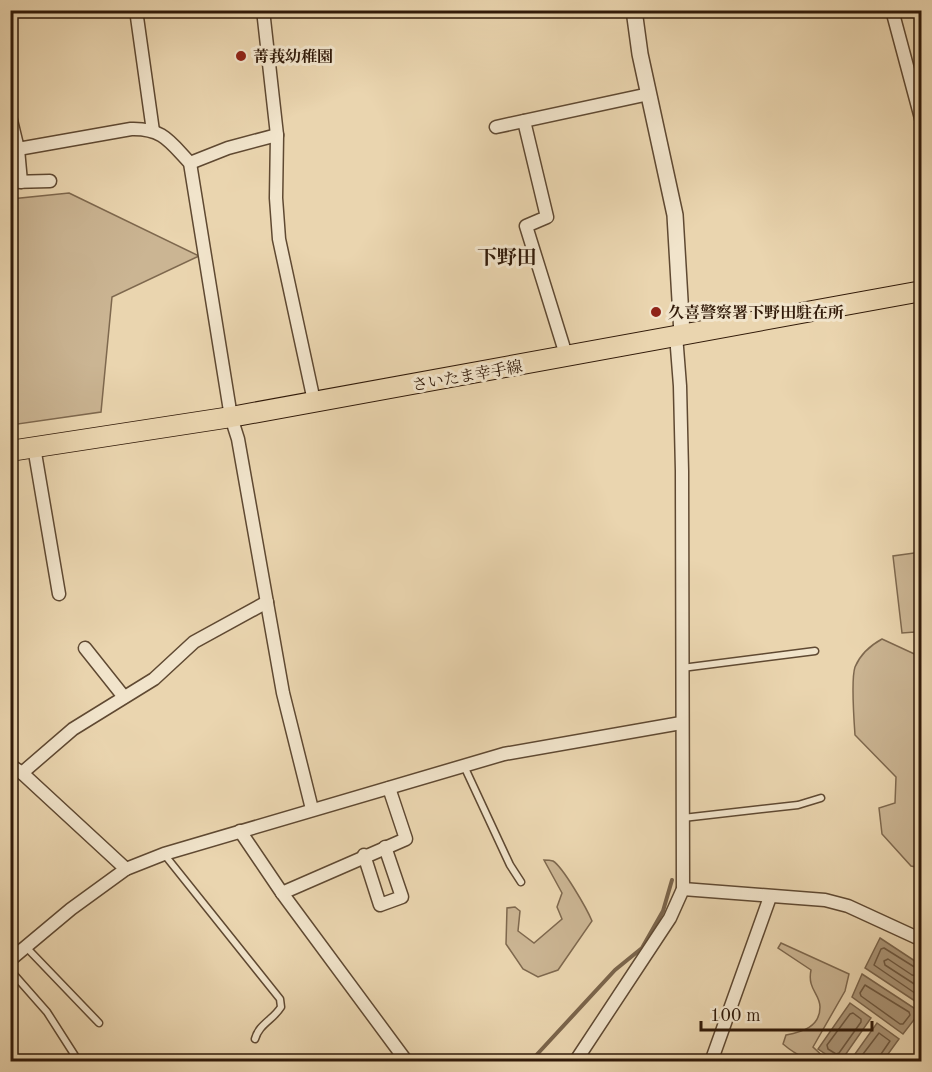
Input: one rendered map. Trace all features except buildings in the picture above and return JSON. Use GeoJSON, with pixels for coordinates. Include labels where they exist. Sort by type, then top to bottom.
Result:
{"type":"FeatureCollection","features":[{"type":"Feature","properties":{"kind":"main road","name":"さいたま幸手線"},"geometry":{"type":"LineString","coordinates":[[10,450],[231,417],[567,358],[921,291]]}},
{"type":"Feature","properties":{"kind":"street"},"geometry":{"type":"LineString","coordinates":[[136,10],[153,131]]}},
{"type":"Feature","properties":{"kind":"street"},"geometry":{"type":"LineString","coordinates":[[263,10],[277,135],[276,198],[279,239],[314,401]]}},
{"type":"Feature","properties":{"kind":"street"},"geometry":{"type":"LineString","coordinates":[[575,1062],[670,918],[683,889],[682,471],[675,215],[634,10]]}},
{"type":"Feature","properties":{"kind":"street"},"geometry":{"type":"LineString","coordinates":[[892,10],[921,122]]}},
{"type":"Feature","properties":{"kind":"street"},"geometry":{"type":"LineString","coordinates":[[496,127],[649,94]]}},
{"type":"Feature","properties":{"kind":"street"},"geometry":{"type":"LineString","coordinates":[[10,116],[18,149],[16,182],[50,181]]}},
{"type":"Feature","properties":{"kind":"street"},"geometry":{"type":"LineString","coordinates":[[524,121],[547,217],[525,226],[567,358]]}},
{"type":"Feature","properties":{"kind":"street"},"geometry":{"type":"LineString","coordinates":[[18,149],[131,129],[147,129],[160,133],[190,163],[231,417],[240,450],[284,693],[312,809]]}},
{"type":"Feature","properties":{"kind":"street"},"geometry":{"type":"LineString","coordinates":[[190,163],[228,148],[277,135]]}},
{"type":"Feature","properties":{"kind":"street"},"geometry":{"type":"LineString","coordinates":[[34,447],[59,594]]}},
{"type":"Feature","properties":{"kind":"street"},"geometry":{"type":"LineString","coordinates":[[22,773],[73,729],[154,679],[194,642],[267,602]]}},
{"type":"Feature","properties":{"kind":"street"},"geometry":{"type":"LineString","coordinates":[[85,648],[124,697]]}},
{"type":"Feature","properties":{"kind":"street"},"geometry":{"type":"LineString","coordinates":[[10,960],[71,909],[126,869],[164,854],[463,765],[515,752],[681,723]]}},
{"type":"Feature","properties":{"kind":"street"},"geometry":{"type":"LineString","coordinates":[[10,765],[22,773],[126,869]]}},
{"type":"Feature","properties":{"kind":"street"},"geometry":{"type":"LineString","coordinates":[[282,893],[364,855],[406,839],[389,788]]}},
{"type":"Feature","properties":{"kind":"street"},"geometry":{"type":"LineString","coordinates":[[240,831],[282,893],[406,1062]]}},
{"type":"Feature","properties":{"kind":"street"},"geometry":{"type":"LineString","coordinates":[[364,855],[380,904],[402,897],[385,847]]}},
{"type":"Feature","properties":{"kind":"street"},"geometry":{"type":"LineString","coordinates":[[683,889],[825,900],[848,906],[921,940]]}},
{"type":"Feature","properties":{"kind":"street"},"geometry":{"type":"LineString","coordinates":[[711,1062],[770,897]]}},
{"type":"Feature","properties":{"kind":"lane"},"geometry":{"type":"LineString","coordinates":[[682,668],[815,651]]}},
{"type":"Feature","properties":{"kind":"lane"},"geometry":{"type":"LineString","coordinates":[[463,765],[510,865],[521,882]]}},
{"type":"Feature","properties":{"kind":"lane"},"geometry":{"type":"LineString","coordinates":[[683,818],[798,805],[821,798]]}},
{"type":"Feature","properties":{"kind":"lane"},"geometry":{"type":"LineString","coordinates":[[164,854],[280,999],[282,1007],[257,1030],[255,1039]]}},
{"type":"Feature","properties":{"kind":"lane"},"geometry":{"type":"LineString","coordinates":[[25,946],[99,1023]]}},
{"type":"Feature","properties":{"kind":"lane"},"geometry":{"type":"LineString","coordinates":[[10,970],[47,1012],[79,1062]]}},
{"type":"Feature","properties":{"kind":"shaded area"},"geometry":{"type":"Polygon","coordinates":[[[69,193],[199,256],[112,297],[101,412],[11,425],[11,199],[69,193]]]}},
{"type":"Feature","properties":{"kind":"shaded area"},"geometry":{"type":"Polygon","coordinates":[[[921,552],[921,639],[916,640],[915,632],[902,633],[893,556],[921,552]]]}},
{"type":"Feature","properties":{"kind":"shaded area"},"geometry":{"type":"Polygon","coordinates":[[[882,639],[921,657],[921,868],[911,866],[882,834],[879,808],[895,803],[896,777],[855,735],[853,690],[855,667],[866,651],[882,639]]]}},
{"type":"Feature","properties":{"kind":"shaded area"},"geometry":{"type":"Polygon","coordinates":[[[544,860],[553,861],[563,871],[592,921],[558,970],[538,977],[523,969],[506,944],[507,908],[515,907],[520,911],[518,931],[534,943],[562,919],[557,907],[562,893],[544,860]]]}},
{"type":"Feature","properties":{"kind":"shaded area"},"geometry":{"type":"Polygon","coordinates":[[[781,943],[849,974],[845,991],[813,1047],[828,1061],[804,1057],[783,1044],[786,1035],[804,1030],[813,1024],[820,1007],[812,987],[811,970],[778,948],[781,943]]]}},
{"type":"Feature","properties":{"kind":"water"},"geometry":{"type":"Polygon","coordinates":[[[880,938],[921,965],[921,1005],[865,968],[880,938]]]}},
{"type":"Feature","properties":{"kind":"water"},"geometry":{"type":"Polygon","coordinates":[[[862,974],[920,1012],[903,1034],[852,997],[862,974]]]}},
{"type":"Feature","properties":{"kind":"water"},"geometry":{"type":"Polygon","coordinates":[[[850,1003],[871,1018],[841,1061],[836,1061],[818,1049],[850,1003]]]}},
{"type":"Feature","properties":{"kind":"water"},"geometry":{"type":"Polygon","coordinates":[[[877,1023],[899,1039],[883,1061],[850,1061],[877,1023]]]}},
{"type":"Feature","properties":{"kind":"waterway"},"geometry":{"type":"LineString","coordinates":[[530,1062],[615,970],[642,948],[663,911],[672,880]]}},
{"type":"Feature","properties":{"kind":"place","name":"菁莪幼稚園"},"geometry":{"type":"Point","coordinates":[241,56]}},
{"type":"Feature","properties":{"kind":"place","name":"久喜警察署下野田駐在所"},"geometry":{"type":"Point","coordinates":[656,312]}},
{"type":"Feature","properties":{"kind":"district","name":"下野田"},"geometry":{"type":"Point","coordinates":[507,257]}}]}
